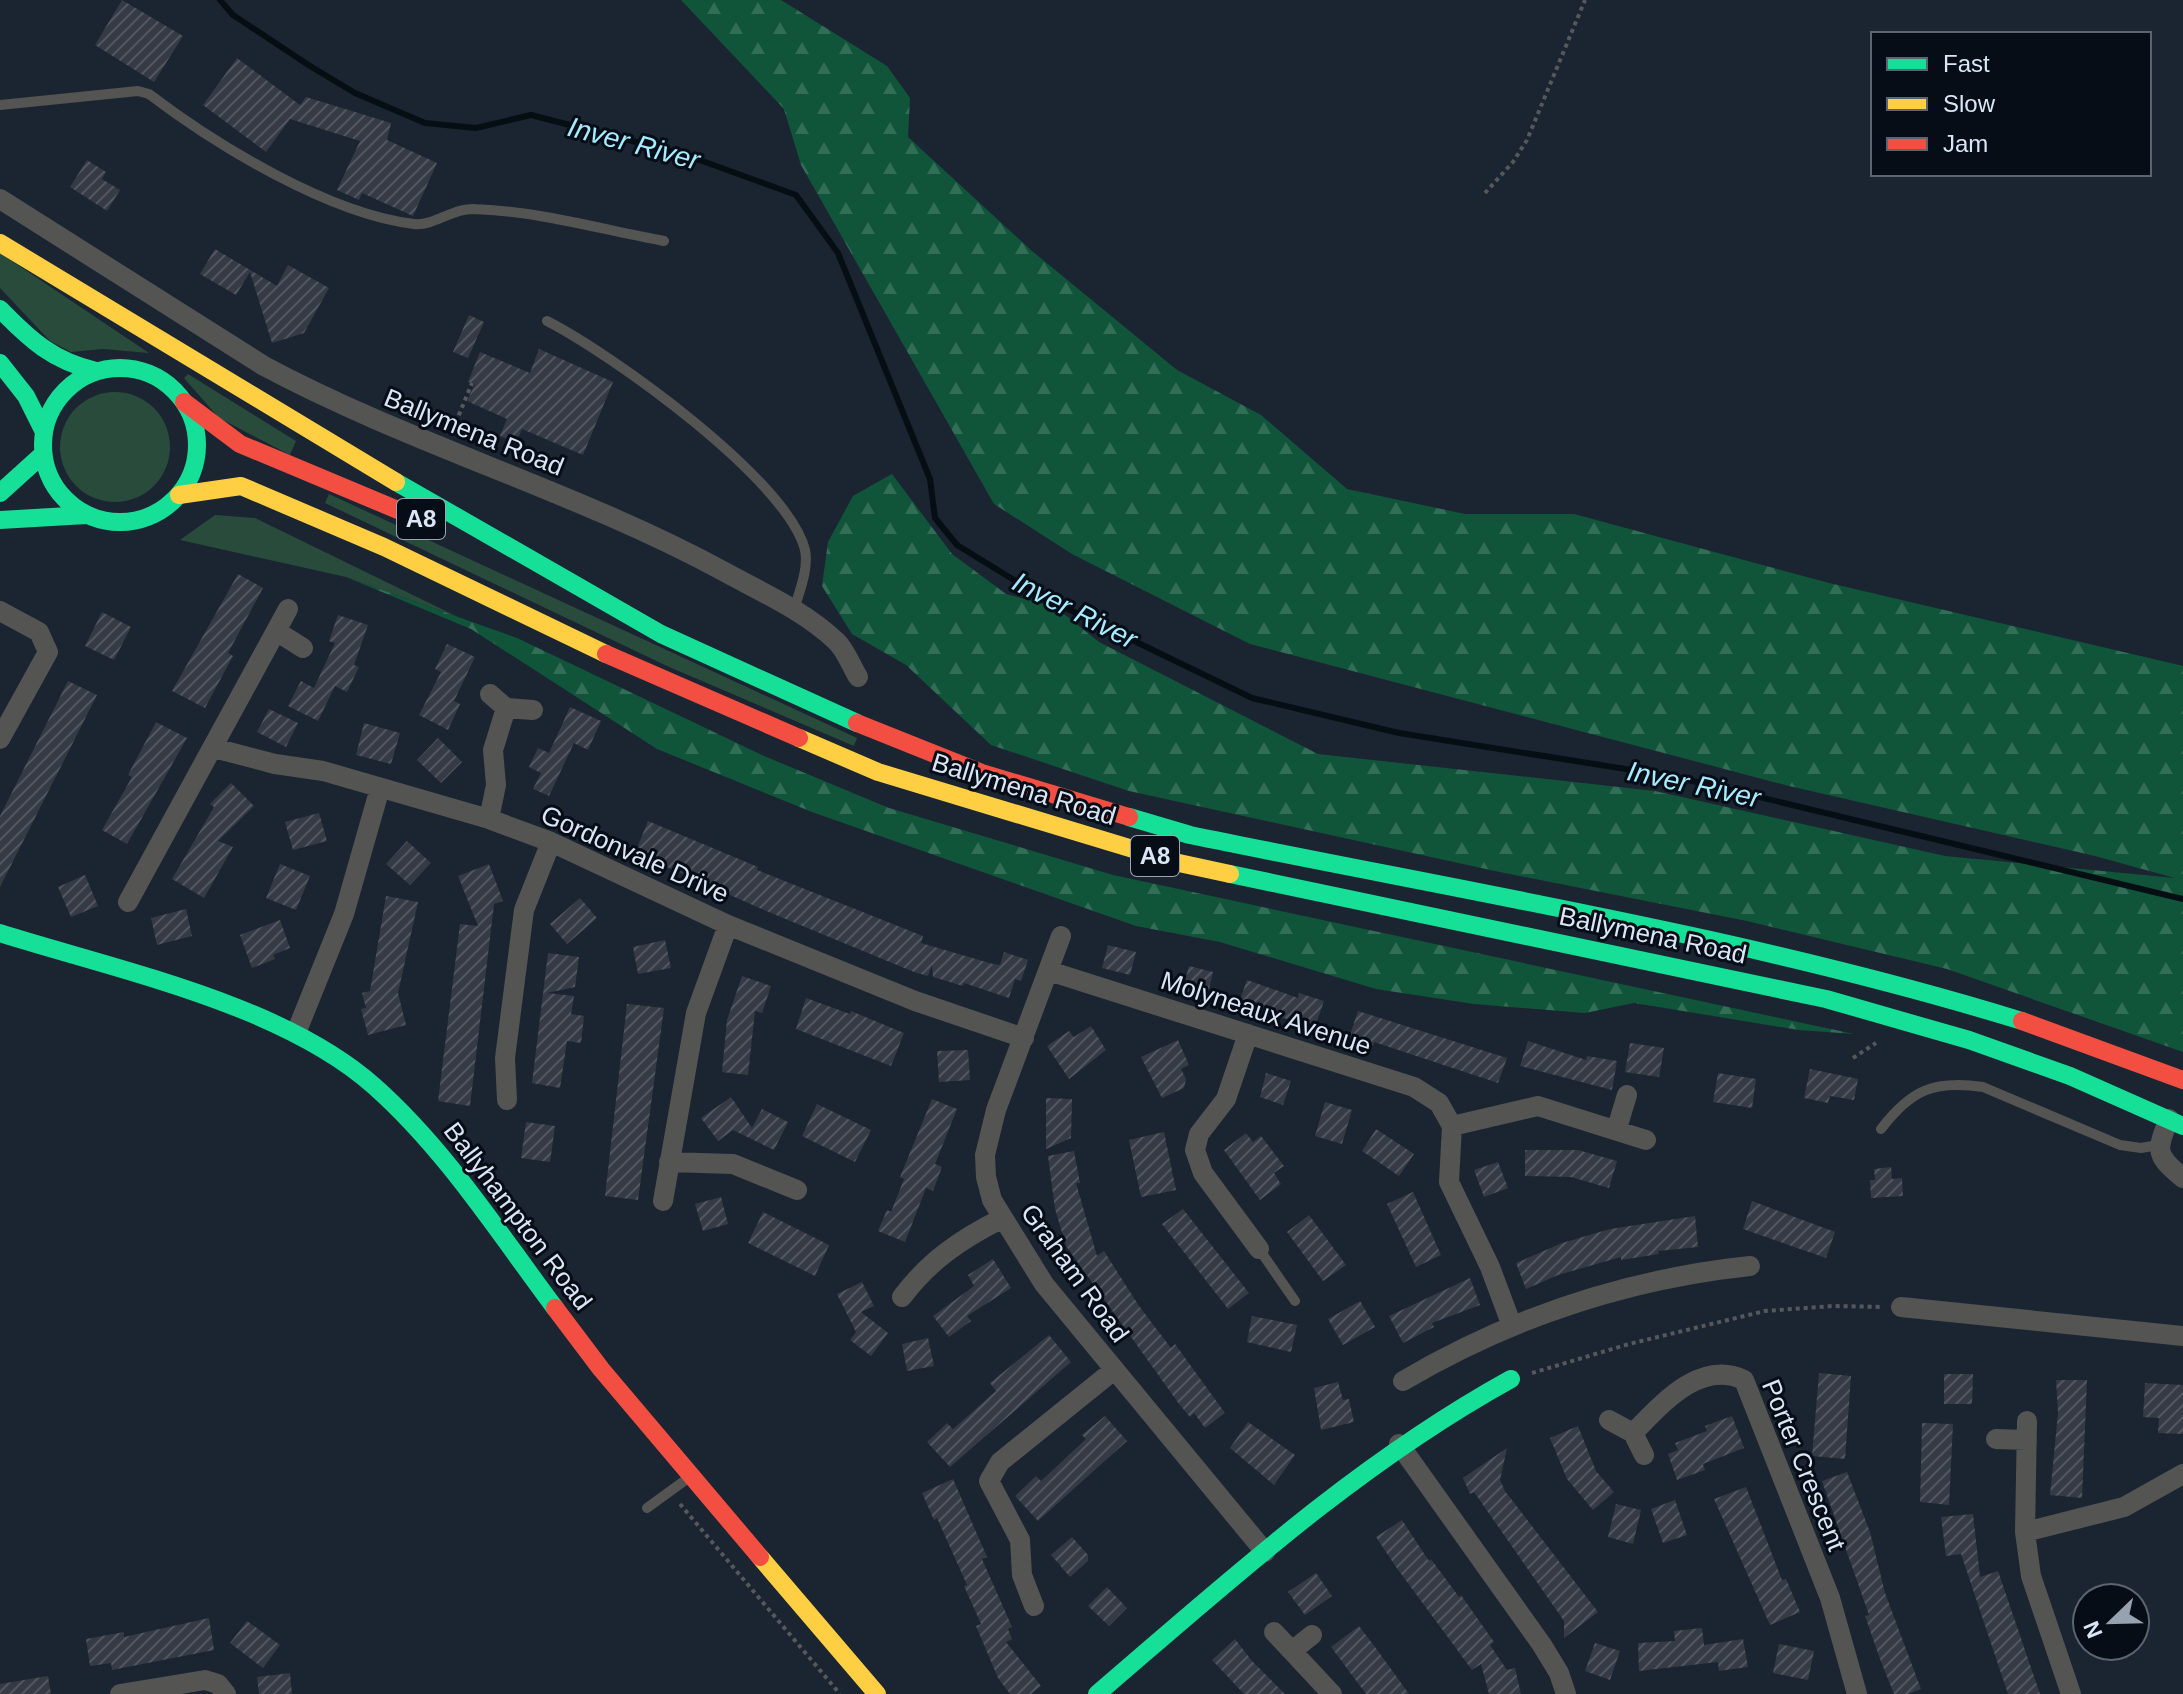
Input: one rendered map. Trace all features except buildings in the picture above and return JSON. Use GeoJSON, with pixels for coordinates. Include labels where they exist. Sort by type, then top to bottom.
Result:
{"type":"FeatureCollection","features":[{"type":"Feature","properties":{"kind":"main road","name":"Ballymena Road"},"geometry":{"type":"LineString","coordinates":[[0,243],[493,540],[661,634],[876,732],[982,773],[1105,812],[1291,858],[1872,977],[2070,1036],[2174,1077]]}},
{"type":"Feature","properties":{"kind":"main road","name":"A8"},"geometry":{"type":"LineString","coordinates":[[0,309],[35,346],[60,364],[96,371],[121,367],[145,372],[167,383],[184,402],[240,444],[463,538],[661,634]]}},
{"type":"Feature","properties":{"kind":"main road"},"geometry":{"type":"LineString","coordinates":[[0,363],[26,396],[43,430]]}},
{"type":"Feature","properties":{"kind":"main road"},"geometry":{"type":"LineString","coordinates":[[86,515],[65,500],[50,479],[42,455],[43,430],[50,410],[62,393],[77,379],[96,371]]}},
{"type":"Feature","properties":{"kind":"main road"},"geometry":{"type":"LineString","coordinates":[[179,495],[192,474],[197,449],[195,424],[184,402]]}},
{"type":"Feature","properties":{"kind":"main road"},"geometry":{"type":"LineString","coordinates":[[0,493],[42,455]]}},
{"type":"Feature","properties":{"kind":"main road","name":"Ballymena Road"},"geometry":{"type":"LineString","coordinates":[[179,495],[241,486],[384,547],[620,661],[878,772],[1179,863],[1826,999],[1969,1040],[2070,1076],[2176,1123]]}},
{"type":"Feature","properties":{"kind":"main road","name":"A8"},"geometry":{"type":"LineString","coordinates":[[86,515],[110,522],[136,521],[160,512],[179,495]]}},
{"type":"Feature","properties":{"kind":"main road"},"geometry":{"type":"LineString","coordinates":[[0,520],[86,515]]}},
{"type":"Feature","properties":{"kind":"main road","name":"Ballyhampton Road"},"geometry":{"type":"LineString","coordinates":[[0,933],[250,1012],[296,1033],[373,1085],[406,1114],[438,1151],[601,1369],[877,1694]]}},
{"type":"Feature","properties":{"kind":"main road"},"geometry":{"type":"LineString","coordinates":[[1097,1694],[1399,1444],[1448,1411],[1511,1379]]}},
{"type":"Feature","properties":{"kind":"street","name":"Ballymena Road"},"geometry":{"type":"LineString","coordinates":[[0,199],[264,366],[415,438],[673,544],[794,610],[839,643],[858,677]]}},
{"type":"Feature","properties":{"kind":"street"},"geometry":{"type":"LineString","coordinates":[[263,402],[264,366]]}},
{"type":"Feature","properties":{"kind":"street"},"geometry":{"type":"LineString","coordinates":[[128,902],[288,609]]}},
{"type":"Feature","properties":{"kind":"street"},"geometry":{"type":"LineString","coordinates":[[0,611],[39,632],[48,652],[0,739]]}},
{"type":"Feature","properties":{"kind":"street"},"geometry":{"type":"LineString","coordinates":[[276,631],[303,648]]}},
{"type":"Feature","properties":{"kind":"street"},"geometry":{"type":"LineString","coordinates":[[490,694],[506,708],[533,710]]}},
{"type":"Feature","properties":{"kind":"street"},"geometry":{"type":"LineString","coordinates":[[489,819],[496,785],[493,750],[506,708]]}},
{"type":"Feature","properties":{"kind":"street","name":"Gordonvale Drive"},"geometry":{"type":"LineString","coordinates":[[214,748],[275,764],[323,771],[489,819],[551,842],[728,925],[915,1001],[1024,1038]]}},
{"type":"Feature","properties":{"kind":"street"},"geometry":{"type":"LineString","coordinates":[[296,1033],[344,914],[380,788]]}},
{"type":"Feature","properties":{"kind":"street"},"geometry":{"type":"LineString","coordinates":[[507,1100],[505,1058],[524,910],[551,842]]}},
{"type":"Feature","properties":{"kind":"street"},"geometry":{"type":"LineString","coordinates":[[663,1201],[700,995],[728,925]]}},
{"type":"Feature","properties":{"kind":"street","name":"Graham Road"},"geometry":{"type":"LineString","coordinates":[[1061,936],[987,1141],[986,1177],[1001,1219],[1044,1284],[1265,1552]]}},
{"type":"Feature","properties":{"kind":"street","name":"Molyneaux Avenue"},"geometry":{"type":"LineString","coordinates":[[1049,971],[1423,1091],[1439,1103],[1452,1126]]}},
{"type":"Feature","properties":{"kind":"street"},"geometry":{"type":"LineString","coordinates":[[1248,1034],[1226,1099],[1199,1134],[1195,1150],[1203,1173],[1259,1249]]}},
{"type":"Feature","properties":{"kind":"street"},"geometry":{"type":"LineString","coordinates":[[1617,1128],[1627,1095]]}},
{"type":"Feature","properties":{"kind":"street"},"geometry":{"type":"LineString","coordinates":[[1512,1326],[1490,1267],[1449,1182],[1452,1126],[1538,1106],[1617,1128],[1646,1140]]}},
{"type":"Feature","properties":{"kind":"street"},"geometry":{"type":"LineString","coordinates":[[2176,1123],[2158,1145],[2169,1167],[2183,1178]]}},
{"type":"Feature","properties":{"kind":"street"},"geometry":{"type":"LineString","coordinates":[[669,1162],[733,1164],[797,1190]]}},
{"type":"Feature","properties":{"kind":"street"},"geometry":{"type":"LineString","coordinates":[[902,1297],[926,1267],[961,1240],[1001,1219]]}},
{"type":"Feature","properties":{"kind":"street"},"geometry":{"type":"LineString","coordinates":[[1403,1381],[1456,1350],[1604,1293],[1728,1259],[1750,1266]]}},
{"type":"Feature","properties":{"kind":"street"},"geometry":{"type":"LineString","coordinates":[[1901,1307],[2183,1336]]}},
{"type":"Feature","properties":{"kind":"street"},"geometry":{"type":"LineString","coordinates":[[1034,1606],[1022,1575],[1020,1540],[989,1481],[1000,1462],[1114,1370]]}},
{"type":"Feature","properties":{"kind":"street","name":"Porter Crescent"},"geometry":{"type":"LineString","coordinates":[[1633,1433],[1681,1388],[1714,1374],[1730,1373],[1744,1380],[1830,1598],[1857,1694]]}},
{"type":"Feature","properties":{"kind":"street"},"geometry":{"type":"LineString","coordinates":[[1609,1420],[1633,1433],[1644,1455]]}},
{"type":"Feature","properties":{"kind":"street"},"geometry":{"type":"LineString","coordinates":[[1996,1439],[2027,1430],[2025,1532],[2031,1576],[2071,1694]]}},
{"type":"Feature","properties":{"kind":"street"},"geometry":{"type":"LineString","coordinates":[[1399,1444],[1542,1645],[1559,1673],[1566,1694]]}},
{"type":"Feature","properties":{"kind":"street"},"geometry":{"type":"LineString","coordinates":[[2025,1532],[2124,1507],[2183,1474]]}},
{"type":"Feature","properties":{"kind":"street"},"geometry":{"type":"LineString","coordinates":[[1274,1632],[1332,1694]]}},
{"type":"Feature","properties":{"kind":"street"},"geometry":{"type":"LineString","coordinates":[[1292,1651],[1312,1635]]}},
{"type":"Feature","properties":{"kind":"street"},"geometry":{"type":"LineString","coordinates":[[120,1694],[205,1680],[218,1684],[226,1694]]}},
{"type":"Feature","properties":{"kind":"lane"},"geometry":{"type":"LineString","coordinates":[[0,105],[138,91],[149,94],[235,154],[319,194],[381,216],[414,224],[458,210],[534,213],[664,241]]}},
{"type":"Feature","properties":{"kind":"lane"},"geometry":{"type":"LineString","coordinates":[[547,321],[589,343],[647,385],[752,473],[793,527],[805,549],[805,567],[794,610]]}},
{"type":"Feature","properties":{"kind":"lane"},"geometry":{"type":"LineString","coordinates":[[1881,1129],[1901,1104],[1918,1092],[1963,1084],[1983,1087],[2120,1145],[2141,1148],[2158,1145]]}},
{"type":"Feature","properties":{"kind":"lane"},"geometry":{"type":"LineString","coordinates":[[1259,1249],[1295,1301]]}},
{"type":"Feature","properties":{"kind":"lane"},"geometry":{"type":"LineString","coordinates":[[647,1508],[692,1475]]}},
{"type":"Feature","properties":{"kind":"path"},"geometry":{"type":"LineString","coordinates":[[1485,193],[1513,162],[1527,140],[1585,0]]}},
{"type":"Feature","properties":{"kind":"path"},"geometry":{"type":"LineString","coordinates":[[415,438],[428,409],[456,422],[472,383]]}},
{"type":"Feature","properties":{"kind":"path"},"geometry":{"type":"LineString","coordinates":[[1511,1379],[1629,1344],[1765,1311],[1833,1306],[1901,1307]]}},
{"type":"Feature","properties":{"kind":"path"},"geometry":{"type":"LineString","coordinates":[[670,1493],[840,1694]]}},
{"type":"Feature","properties":{"kind":"green space"},"geometry":{"type":"Polygon","coordinates":[[[681,0],[781,0],[887,66],[910,98],[908,137],[1032,251],[1177,370],[1261,415],[1347,489],[1465,514],[1574,514],[1829,583],[2183,666],[2183,1052],[1947,969],[1747,921],[1495,871],[1129,791],[991,745],[906,665],[852,634],[822,586],[828,542],[853,496],[892,474],[952,554],[1006,594],[1055,607],[1099,642],[1318,754],[1655,791],[1945,856],[2175,878],[2095,856],[1789,786],[1250,644],[1072,554],[994,504],[801,165],[784,109],[681,0]]]}},
{"type":"Feature","properties":{"kind":"green space"},"geometry":{"type":"Polygon","coordinates":[[[0,253],[149,353],[103,349],[71,352],[50,341],[0,288],[0,253]]]}},
{"type":"Feature","properties":{"kind":"green space"},"geometry":{"type":"Polygon","coordinates":[[[188,374],[296,441],[290,455],[219,418],[184,378],[188,374]]]}},
{"type":"Feature","properties":{"kind":"green space"},"geometry":{"type":"Polygon","coordinates":[[[115,392],[136,397],[154,408],[165,426],[170,447],[165,468],[154,486],[136,497],[115,502],[94,497],[76,486],[65,468],[60,447],[65,426],[76,408],[94,397],[115,392]]]}},
{"type":"Feature","properties":{"kind":"green space"},"geometry":{"type":"Polygon","coordinates":[[[329,494],[857,738],[854,746],[667,666],[325,503],[329,494]]]}},
{"type":"Feature","properties":{"kind":"green space"},"geometry":{"type":"Polygon","coordinates":[[[215,515],[255,518],[458,617],[346,577],[180,540],[215,515]]]}},
{"type":"Feature","properties":{"kind":"green space"},"geometry":{"type":"Polygon","coordinates":[[[346,577],[517,638],[764,756],[889,808],[1113,875],[1854,1034],[1799,1030],[1634,1003],[1585,1013],[1474,1004],[1376,989],[1220,942],[1136,926],[812,812],[657,749],[471,629],[346,577]]]}},
{"type":"Feature","properties":{"kind":"waterway","name":"Inver River"},"geometry":{"type":"LineString","coordinates":[[220,0],[233,15],[310,66],[355,93],[425,123],[476,128],[531,115],[683,154],[796,195],[838,253],[930,479],[935,518],[957,545],[1035,593],[1252,698],[1399,733],[1676,777],[2183,899]]}},
{"type":"Feature","properties":{"kind":"traffic: fast"},"geometry":{"type":"LineString","coordinates":[[0,309],[43,348],[96,371]]}},
{"type":"Feature","properties":{"kind":"traffic: fast"},"geometry":{"type":"LineString","coordinates":[[0,363],[26,396],[43,430]]}},
{"type":"Feature","properties":{"kind":"traffic: fast"},"geometry":{"type":"LineString","coordinates":[[120,368],[150,374],[175,390],[191,415],[197,445],[191,475],[175,500],[150,516],[120,522],[90,516],[65,500],[49,475],[43,445],[49,415],[65,390],[90,374],[120,368]]}},
{"type":"Feature","properties":{"kind":"traffic: fast"},"geometry":{"type":"LineString","coordinates":[[0,493],[42,455]]}},
{"type":"Feature","properties":{"kind":"traffic: fast"},"geometry":{"type":"LineString","coordinates":[[396,482],[661,634],[857,723]]}},
{"type":"Feature","properties":{"kind":"traffic: fast"},"geometry":{"type":"LineString","coordinates":[[0,520],[86,515]]}},
{"type":"Feature","properties":{"kind":"traffic: fast"},"geometry":{"type":"LineString","coordinates":[[1129,817],[1190,835],[1714,941],[1817,965],[2022,1021]]}},
{"type":"Feature","properties":{"kind":"traffic: fast"},"geometry":{"type":"LineString","coordinates":[[1230,874],[1826,999],[1969,1040],[2070,1076],[2183,1126]]}},
{"type":"Feature","properties":{"kind":"traffic: fast"},"geometry":{"type":"LineString","coordinates":[[0,933],[145,976],[246,1011],[336,1057],[374,1086],[425,1137],[470,1192],[555,1308]]}},
{"type":"Feature","properties":{"kind":"traffic: fast"},"geometry":{"type":"LineString","coordinates":[[1097,1694],[1347,1486],[1454,1412],[1511,1379]]}},
{"type":"Feature","properties":{"kind":"traffic: slow"},"geometry":{"type":"LineString","coordinates":[[0,243],[396,482]]}},
{"type":"Feature","properties":{"kind":"traffic: slow"},"geometry":{"type":"LineString","coordinates":[[179,495],[241,486],[384,547],[606,654]]}},
{"type":"Feature","properties":{"kind":"traffic: slow"},"geometry":{"type":"LineString","coordinates":[[799,738],[878,772],[1179,863],[1230,874]]}},
{"type":"Feature","properties":{"kind":"traffic: slow"},"geometry":{"type":"LineString","coordinates":[[760,1557],[877,1694]]}},
{"type":"Feature","properties":{"kind":"traffic: jam"},"geometry":{"type":"LineString","coordinates":[[184,402],[240,444],[417,518]]}},
{"type":"Feature","properties":{"kind":"traffic: jam"},"geometry":{"type":"LineString","coordinates":[[606,654],[799,738]]}},
{"type":"Feature","properties":{"kind":"traffic: jam"},"geometry":{"type":"LineString","coordinates":[[857,723],[982,773],[1129,817]]}},
{"type":"Feature","properties":{"kind":"traffic: jam"},"geometry":{"type":"LineString","coordinates":[[2022,1021],[2183,1080]]}},
{"type":"Feature","properties":{"kind":"traffic: jam"},"geometry":{"type":"LineString","coordinates":[[555,1308],[601,1369],[760,1557]]}}]}
